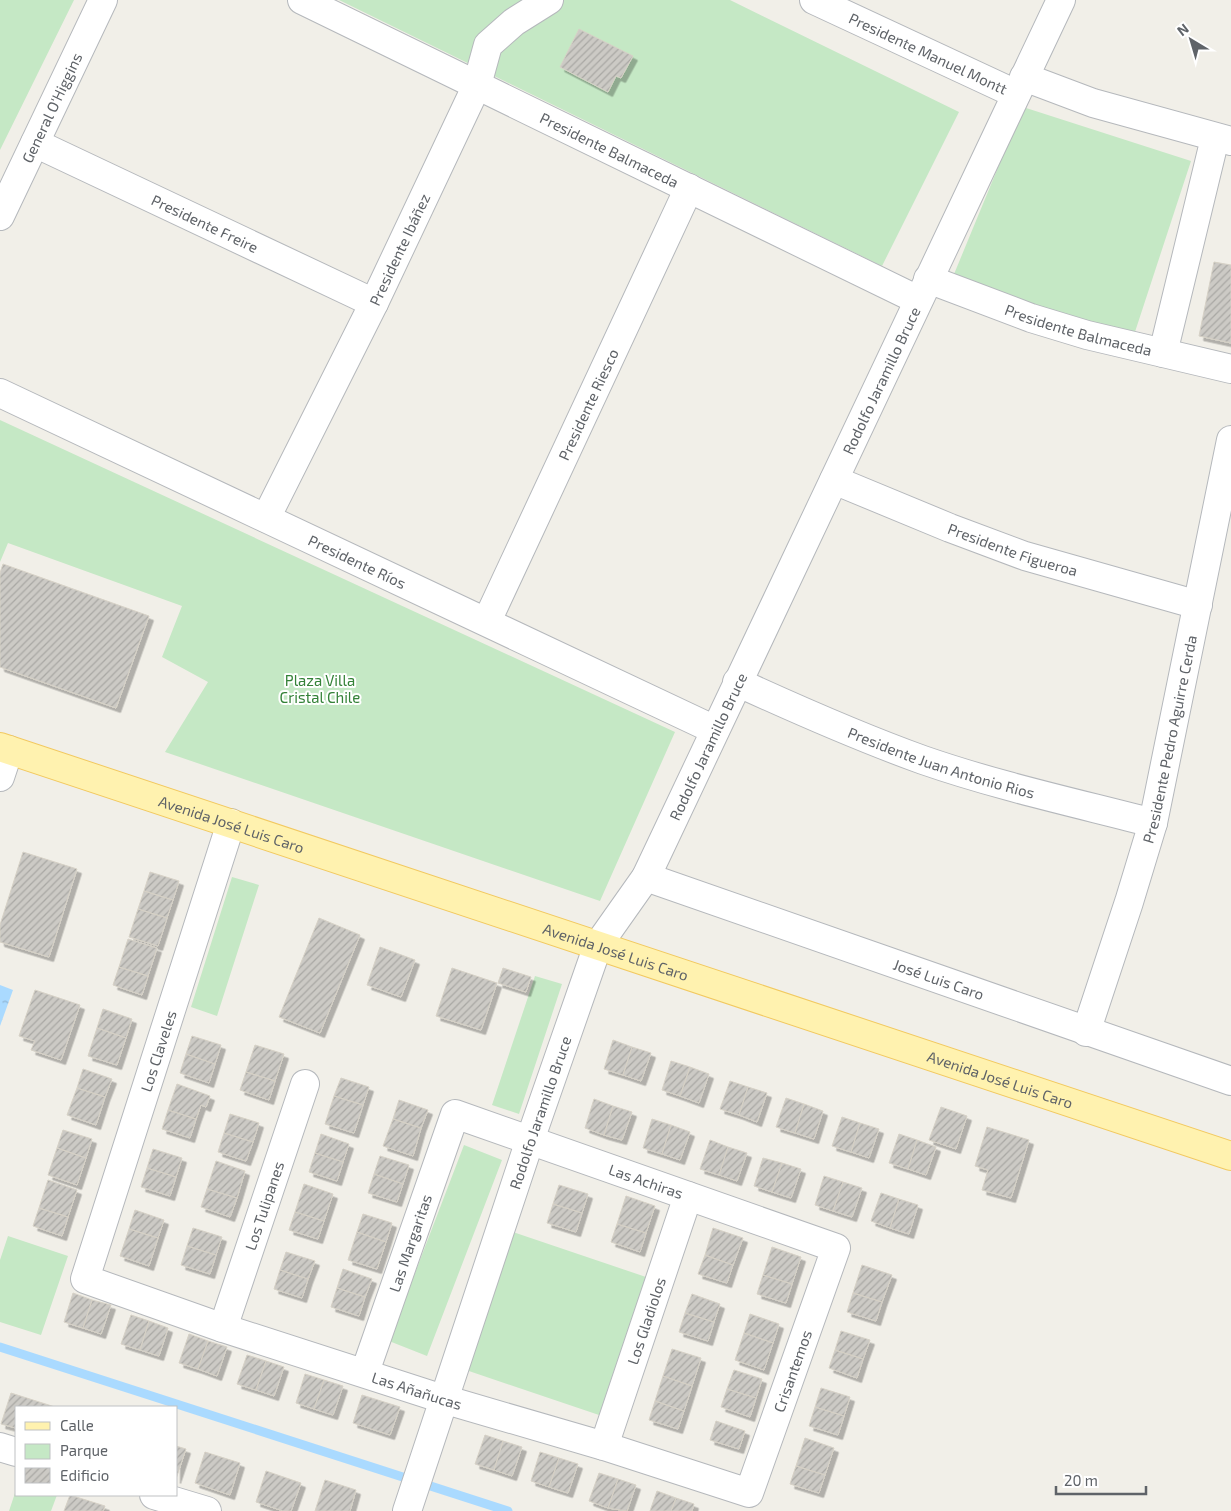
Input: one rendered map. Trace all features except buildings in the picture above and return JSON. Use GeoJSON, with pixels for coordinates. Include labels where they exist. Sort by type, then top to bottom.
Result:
{"type":"FeatureCollection","features":[{"type":"Feature","properties":{"kind":"main road","name":"Avenida José Luis Caro"},"geometry":{"type":"LineString","coordinates":[[5,748],[1231,1156]]}},
{"type":"Feature","properties":{"kind":"street","name":"General O'Higgins"},"geometry":{"type":"LineString","coordinates":[[0,216],[103,0]]}},
{"type":"Feature","properties":{"kind":"street","name":"Presidente Balmaceda"},"geometry":{"type":"LineString","coordinates":[[302,0],[689,188],[924,289],[1163,354],[1231,369]]}},
{"type":"Feature","properties":{"kind":"street","name":"Presidente Ibáñez"},"geometry":{"type":"LineString","coordinates":[[266,518],[374,303],[477,85],[488,45],[514,22],[549,0]]}},
{"type":"Feature","properties":{"kind":"street","name":"Presidente Manuel Montt"},"geometry":{"type":"LineString","coordinates":[[814,0],[1020,86],[1093,103],[1223,140]]}},
{"type":"Feature","properties":{"kind":"street","name":"Rodolfo Jaramillo Bruce"},"geometry":{"type":"LineString","coordinates":[[407,1511],[530,1140],[598,944],[646,877],[1060,0]]}},
{"type":"Feature","properties":{"kind":"street"},"geometry":{"type":"LineString","coordinates":[[1163,354],[1223,140]]}},
{"type":"Feature","properties":{"kind":"street","name":"Presidente Freire"},"geometry":{"type":"LineString","coordinates":[[35,144],[374,303]]}},
{"type":"Feature","properties":{"kind":"street","name":"Presidente Riesco"},"geometry":{"type":"LineString","coordinates":[[487,622],[689,188]]}},
{"type":"Feature","properties":{"kind":"street","name":"Presidente Ríos"},"geometry":{"type":"LineString","coordinates":[[0,393],[715,730]]}},
{"type":"Feature","properties":{"kind":"street","name":"Presidente Pedro Aguirre Cerda"},"geometry":{"type":"LineString","coordinates":[[1086,1032],[1153,823],[1231,440]]}},
{"type":"Feature","properties":{"kind":"street","name":"Presidente Figueroa"},"geometry":{"type":"LineString","coordinates":[[834,480],[950,528],[1026,556],[1198,604]]}},
{"type":"Feature","properties":{"kind":"street","name":"Presidente Juan Antonio Rios"},"geometry":{"type":"LineString","coordinates":[[737,682],[844,730],[924,760],[1000,784],[1153,823]]}},
{"type":"Feature","properties":{"kind":"street"},"geometry":{"type":"LineString","coordinates":[[0,777],[5,748]]}},
{"type":"Feature","properties":{"kind":"street","name":"Los Claveles"},"geometry":{"type":"LineString","coordinates":[[86,1280],[231,823]]}},
{"type":"Feature","properties":{"kind":"street","name":"José Luis Caro"},"geometry":{"type":"LineString","coordinates":[[646,877],[1231,1081]]}},
{"type":"Feature","properties":{"kind":"street","name":"Los Tulipanes"},"geometry":{"type":"LineString","coordinates":[[223,1328],[305,1084]]}},
{"type":"Feature","properties":{"kind":"street","name":"Las Achiras"},"geometry":{"type":"LineString","coordinates":[[455,1114],[836,1248]]}},
{"type":"Feature","properties":{"kind":"street","name":"Las Margaritas"},"geometry":{"type":"LineString","coordinates":[[365,1372],[455,1114]]}},
{"type":"Feature","properties":{"kind":"street","name":"Los Gladiolos"},"geometry":{"type":"LineString","coordinates":[[604,1446],[688,1196]]}},
{"type":"Feature","properties":{"kind":"street","name":"Crisantemos"},"geometry":{"type":"LineString","coordinates":[[749,1493],[836,1248]]}},
{"type":"Feature","properties":{"kind":"street","name":"Las Añañucas"},"geometry":{"type":"LineString","coordinates":[[86,1280],[223,1328],[749,1493]]}},
{"type":"Feature","properties":{"kind":"street"},"geometry":{"type":"LineString","coordinates":[[0,1447],[15,1452]]}},
{"type":"Feature","properties":{"kind":"street"},"geometry":{"type":"LineString","coordinates":[[157,1496],[207,1511]]}},
{"type":"Feature","properties":{"kind":"green space"},"geometry":{"type":"Polygon","coordinates":[[[0,0],[74,0],[0,150],[0,0]]]}},
{"type":"Feature","properties":{"kind":"green space"},"geometry":{"type":"Polygon","coordinates":[[[339,0],[730,0],[959,112],[882,266],[339,0]]]}},
{"type":"Feature","properties":{"kind":"green space"},"geometry":{"type":"Polygon","coordinates":[[[1023,107],[1191,161],[1133,338],[952,279],[1023,107]]]}},
{"type":"Feature","properties":{"kind":"green space","name":"Plaza Villa Cristal Chile"},"geometry":{"type":"Polygon","coordinates":[[[0,420],[675,732],[600,901],[165,752],[208,682],[162,657],[182,606],[8,543],[0,562],[0,420]]]}},
{"type":"Feature","properties":{"kind":"green space"},"geometry":{"type":"Polygon","coordinates":[[[232,877],[259,885],[217,1016],[191,1007],[232,877]]]}},
{"type":"Feature","properties":{"kind":"green space"},"geometry":{"type":"Polygon","coordinates":[[[535,976],[562,984],[519,1114],[492,1105],[535,976]]]}},
{"type":"Feature","properties":{"kind":"green space"},"geometry":{"type":"Polygon","coordinates":[[[464,1145],[502,1160],[427,1356],[389,1341],[464,1145]]]}},
{"type":"Feature","properties":{"kind":"green space"},"geometry":{"type":"Polygon","coordinates":[[[510,1231],[646,1277],[599,1415],[463,1369],[510,1231]]]}},
{"type":"Feature","properties":{"kind":"green space"},"geometry":{"type":"Polygon","coordinates":[[[8,1236],[68,1256],[41,1335],[0,1322],[0,1260],[8,1236]]]}},
{"type":"Feature","properties":{"kind":"green space"},"geometry":{"type":"Polygon","coordinates":[[[15,1493],[15,1496],[57,1496],[51,1511],[9,1511],[15,1493]]]}},
{"type":"Feature","properties":{"kind":"water"},"geometry":{"type":"Polygon","coordinates":[[[0,985],[13,990],[0,1026],[0,985]]]}},
{"type":"Feature","properties":{"kind":"waterway"},"geometry":{"type":"LineString","coordinates":[[0,1347],[508,1511]]}}]}
